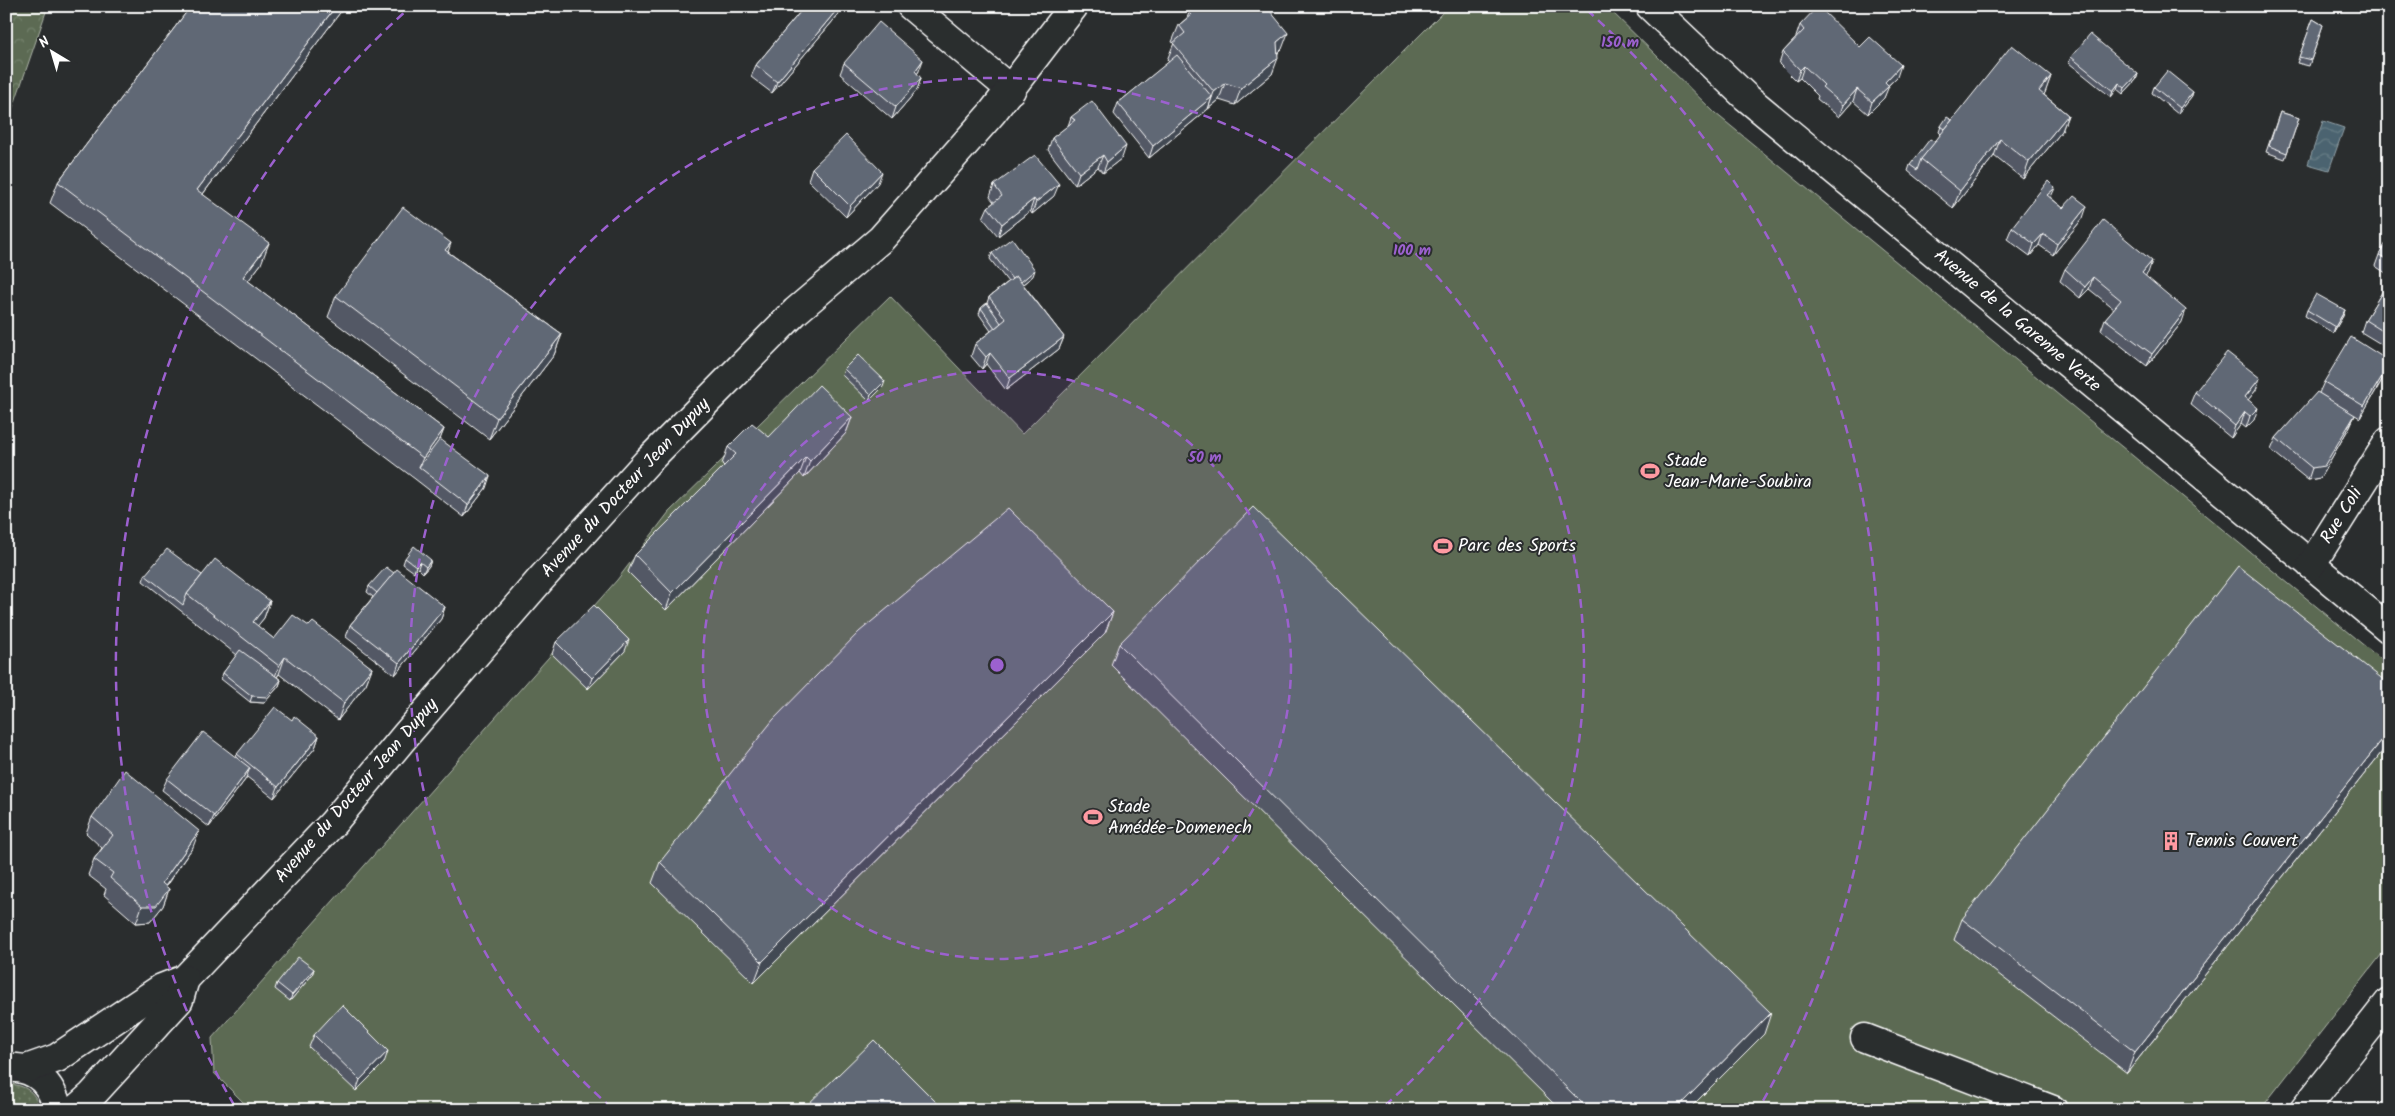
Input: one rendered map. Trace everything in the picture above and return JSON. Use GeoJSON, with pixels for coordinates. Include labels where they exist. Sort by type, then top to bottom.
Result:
{"type":"FeatureCollection","features":[{"type":"Feature","properties":{"kind":"street"},"geometry":{"type":"LineString","coordinates":[[911,6],[1010,90]]}},
{"type":"Feature","properties":{"kind":"street","name":"Avenue du Docteur Jean Dupuy"},"geometry":{"type":"LineString","coordinates":[[16,1069],[57,1058],[162,988],[185,979],[333,823],[533,587],[640,470],[796,311],[881,239],[1010,90],[1074,6]]}},
{"type":"Feature","properties":{"kind":"street","name":"Avenue de la Garenne Verte"},"geometry":{"type":"LineString","coordinates":[[1650,6],[1746,97],[2389,629]]}},
{"type":"Feature","properties":{"kind":"street","name":"Rue Coli"},"geometry":{"type":"LineString","coordinates":[[2311,565],[2389,441]]}},
{"type":"Feature","properties":{"kind":"street","name":"Avenue du Docteur Jean Dupuy"},"geometry":{"type":"LineString","coordinates":[[75,1110],[92,1096],[179,1000],[185,979]]}},
{"type":"Feature","properties":{"kind":"street"},"geometry":{"type":"LineString","coordinates":[[2304,1110],[2389,1002]]}},
{"type":"Feature","properties":{"kind":"street"},"geometry":{"type":"LineString","coordinates":[[1865,1038],[2052,1110]]}},
{"type":"Feature","properties":{"kind":"street"},"geometry":{"type":"LineString","coordinates":[[16,1069],[38,1075],[49,1085],[56,1098],[58,1110]]}},
{"type":"Feature","properties":{"kind":"green space"},"geometry":{"type":"Polygon","coordinates":[[[6,6],[48,6],[6,128],[6,6]]]}},
{"type":"Feature","properties":{"kind":"green space","name":"Parc des Sports"},"geometry":{"type":"Polygon","coordinates":[[[1449,6],[1606,6],[1715,113],[2389,666],[2389,945],[2260,1110],[251,1110],[214,1073],[212,1038],[617,580],[669,512],[890,296],[1022,434],[1449,6]]]}},
{"type":"Feature","properties":{"kind":"green space"},"geometry":{"type":"Polygon","coordinates":[[[8,1084],[25,1088],[33,1094],[39,1110],[6,1110],[8,1084]]]}},
{"type":"Feature","properties":{"kind":"water"},"geometry":{"type":"Polygon","coordinates":[[[2323,121],[2344,128],[2329,170],[2308,164],[2323,121]]]}},
{"type":"Feature","properties":{"kind":"building"},"geometry":{"type":"Polygon","coordinates":[[[191,6],[336,6],[197,190],[269,243],[243,277],[444,429],[423,458],[58,182],[191,6]]]}},
{"type":"Feature","properties":{"kind":"building"},"geometry":{"type":"Polygon","coordinates":[[[805,6],[840,6],[777,82],[756,65],[805,6]]]}},
{"type":"Feature","properties":{"kind":"building"},"geometry":{"type":"Polygon","coordinates":[[[1197,6],[1266,6],[1288,33],[1277,42],[1278,58],[1241,88],[1225,83],[1214,92],[1173,43],[1185,33],[1179,25],[1191,15],[1189,13],[1197,6]]]}},
{"type":"Feature","properties":{"kind":"building"},"geometry":{"type":"Polygon","coordinates":[[[1818,6],[1860,47],[1870,37],[1901,65],[1885,82],[1889,86],[1872,102],[1857,89],[1843,105],[1822,87],[1824,85],[1804,66],[1800,70],[1783,52],[1804,30],[1800,25],[1818,6]]]}},
{"type":"Feature","properties":{"kind":"building"},"geometry":{"type":"Polygon","coordinates":[[[2313,19],[2323,25],[2311,60],[2299,57],[2313,19]]]}},
{"type":"Feature","properties":{"kind":"building"},"geometry":{"type":"Polygon","coordinates":[[[879,22],[923,60],[915,71],[921,78],[896,107],[844,63],[879,22]]]}},
{"type":"Feature","properties":{"kind":"building"},"geometry":{"type":"Polygon","coordinates":[[[2090,34],[2138,74],[2125,88],[2119,83],[2113,91],[2071,57],[2090,34]]]}},
{"type":"Feature","properties":{"kind":"building"},"geometry":{"type":"Polygon","coordinates":[[[2012,45],[2051,76],[2039,91],[2068,115],[2029,162],[2000,139],[1960,191],[1921,159],[2012,45]]]}},
{"type":"Feature","properties":{"kind":"building"},"geometry":{"type":"Polygon","coordinates":[[[1177,55],[1212,97],[1153,146],[1118,103],[1177,55]]]}},
{"type":"Feature","properties":{"kind":"building"},"geometry":{"type":"Polygon","coordinates":[[[2167,71],[2193,92],[2180,108],[2154,87],[2167,71]]]}},
{"type":"Feature","properties":{"kind":"building"},"geometry":{"type":"Polygon","coordinates":[[[1092,101],[1126,146],[1107,162],[1103,155],[1079,173],[1052,138],[1075,120],[1071,117],[1092,101]]]}},
{"type":"Feature","properties":{"kind":"building"},"geometry":{"type":"Polygon","coordinates":[[[2280,112],[2299,118],[2287,153],[2269,146],[2280,112]]]}},
{"type":"Feature","properties":{"kind":"building"},"geometry":{"type":"Polygon","coordinates":[[[1947,117],[1952,120],[1945,129],[1941,126],[1947,117]]]}},
{"type":"Feature","properties":{"kind":"building"},"geometry":{"type":"Polygon","coordinates":[[[846,135],[882,172],[850,206],[812,168],[846,135]]]}},
{"type":"Feature","properties":{"kind":"building"},"geometry":{"type":"Polygon","coordinates":[[[1930,139],[1935,142],[1921,159],[1917,170],[1910,165],[1930,139]]]}},
{"type":"Feature","properties":{"kind":"building"},"geometry":{"type":"Polygon","coordinates":[[[1035,155],[1059,184],[1036,202],[1034,199],[1002,224],[988,207],[1002,196],[994,185],[1035,155]]]}},
{"type":"Feature","properties":{"kind":"building"},"geometry":{"type":"Polygon","coordinates":[[[2048,181],[2055,188],[2047,195],[2063,208],[2074,196],[2087,206],[2057,244],[2043,234],[2034,244],[2012,227],[2048,181]]]}},
{"type":"Feature","properties":{"kind":"building"},"geometry":{"type":"Polygon","coordinates":[[[403,207],[451,243],[445,250],[562,334],[497,418],[336,296],[403,207]]]}},
{"type":"Feature","properties":{"kind":"building"},"geometry":{"type":"Polygon","coordinates":[[[2103,220],[2152,261],[2142,273],[2186,310],[2152,354],[2105,319],[2121,300],[2093,277],[2085,287],[2065,269],[2103,220]]]}},
{"type":"Feature","properties":{"kind":"building"},"geometry":{"type":"Polygon","coordinates":[[[1012,238],[1035,270],[1021,282],[1016,276],[1012,279],[992,253],[1012,238]]]}},
{"type":"Feature","properties":{"kind":"building"},"geometry":{"type":"Polygon","coordinates":[[[2389,238],[2389,260],[2379,255],[2389,238]]]}},
{"type":"Feature","properties":{"kind":"building"},"geometry":{"type":"Polygon","coordinates":[[[1016,276],[1064,337],[1010,378],[990,353],[986,357],[975,344],[1006,319],[989,297],[1016,276]]]}},
{"type":"Feature","properties":{"kind":"building"},"geometry":{"type":"Polygon","coordinates":[[[2389,281],[2389,335],[2365,320],[2389,281]]]}},
{"type":"Feature","properties":{"kind":"building"},"geometry":{"type":"Polygon","coordinates":[[[2316,294],[2345,310],[2335,327],[2307,310],[2316,294]]]}},
{"type":"Feature","properties":{"kind":"building"},"geometry":{"type":"Polygon","coordinates":[[[987,303],[1001,323],[995,328],[981,308],[987,303]]]}},
{"type":"Feature","properties":{"kind":"building"},"geometry":{"type":"Polygon","coordinates":[[[2351,337],[2389,361],[2389,365],[2364,406],[2324,382],[2351,337]]]}},
{"type":"Feature","properties":{"kind":"building"},"geometry":{"type":"Polygon","coordinates":[[[2227,352],[2260,378],[2245,397],[2258,408],[2250,416],[2245,412],[2235,426],[2195,392],[2227,352]]]}},
{"type":"Feature","properties":{"kind":"building"},"geometry":{"type":"Polygon","coordinates":[[[858,355],[885,381],[871,395],[844,369],[858,355]]]}},
{"type":"Feature","properties":{"kind":"building"},"geometry":{"type":"Polygon","coordinates":[[[819,385],[852,417],[810,461],[806,457],[672,593],[635,555],[736,454],[728,447],[752,423],[769,437],[819,385]]]}},
{"type":"Feature","properties":{"kind":"building"},"geometry":{"type":"Polygon","coordinates":[[[2317,392],[2355,415],[2324,466],[2312,468],[2276,438],[2317,392]]]}},
{"type":"Feature","properties":{"kind":"building"},"geometry":{"type":"Polygon","coordinates":[[[440,439],[490,476],[468,505],[419,467],[440,439]]]}},
{"type":"Feature","properties":{"kind":"building"},"geometry":{"type":"Polygon","coordinates":[[[1253,507],[1771,1013],[1675,1110],[1589,1110],[1119,644],[1253,507]]]}},
{"type":"Feature","properties":{"kind":"building"},"geometry":{"type":"Polygon","coordinates":[[[1008,508],[1113,612],[762,962],[660,862],[773,720],[859,632],[1008,508]]]}},
{"type":"Feature","properties":{"kind":"building"},"geometry":{"type":"Polygon","coordinates":[[[414,546],[431,560],[426,567],[420,562],[416,566],[405,558],[414,546]]]}},
{"type":"Feature","properties":{"kind":"building"},"geometry":{"type":"Polygon","coordinates":[[[167,549],[202,575],[187,594],[183,605],[145,575],[167,549]]]}},
{"type":"Feature","properties":{"kind":"building"},"geometry":{"type":"Polygon","coordinates":[[[215,559],[270,601],[253,622],[274,639],[293,615],[309,626],[313,622],[372,668],[344,703],[285,657],[279,666],[187,594],[215,559]]]}},
{"type":"Feature","properties":{"kind":"building","name":"Tennis Couvert"},"geometry":{"type":"Polygon","coordinates":[[[2238,566],[2389,684],[2389,731],[2135,1052],[1962,919],[2238,566]]]}},
{"type":"Feature","properties":{"kind":"building"},"geometry":{"type":"Polygon","coordinates":[[[386,567],[394,573],[377,593],[369,586],[386,567]]]}},
{"type":"Feature","properties":{"kind":"building"},"geometry":{"type":"Polygon","coordinates":[[[397,569],[445,607],[399,663],[350,625],[397,569]]]}},
{"type":"Feature","properties":{"kind":"building"},"geometry":{"type":"Polygon","coordinates":[[[594,605],[629,640],[592,678],[556,642],[594,605]]]}},
{"type":"Feature","properties":{"kind":"building"},"geometry":{"type":"Polygon","coordinates":[[[240,650],[281,680],[267,697],[252,696],[223,673],[240,650]]]}},
{"type":"Feature","properties":{"kind":"building"},"geometry":{"type":"Polygon","coordinates":[[[275,707],[292,720],[294,716],[319,736],[278,787],[237,754],[275,707]]]}},
{"type":"Feature","properties":{"kind":"building"},"geometry":{"type":"Polygon","coordinates":[[[203,732],[250,768],[214,816],[167,779],[203,732]]]}},
{"type":"Feature","properties":{"kind":"building"},"geometry":{"type":"Polygon","coordinates":[[[125,770],[199,831],[162,883],[169,889],[156,906],[142,906],[110,878],[113,873],[94,859],[113,835],[92,817],[125,770]]]}},
{"type":"Feature","properties":{"kind":"building"},"geometry":{"type":"Polygon","coordinates":[[[298,957],[314,969],[292,995],[277,983],[298,957]]]}},
{"type":"Feature","properties":{"kind":"building"},"geometry":{"type":"Polygon","coordinates":[[[342,1005],[388,1051],[360,1080],[314,1035],[342,1005]]]}},
{"type":"Feature","properties":{"kind":"building"},"geometry":{"type":"Polygon","coordinates":[[[874,1040],[944,1110],[802,1110],[874,1040]]]}},
{"type":"Feature","properties":{"kind":"building"},"geometry":{"type":"Polygon","coordinates":[[[1971,1104],[1987,1110],[1969,1110],[1971,1104]]]}},
{"type":"Feature","properties":{"kind":"place","name":"Stade Jean-Marie-Soubira"},"geometry":{"type":"Point","coordinates":[1650,471]}},
{"type":"Feature","properties":{"kind":"place","name":"Parc des Sports"},"geometry":{"type":"Point","coordinates":[1443,546]}},
{"type":"Feature","properties":{"kind":"place","name":"Stade Amédée-Domenech"},"geometry":{"type":"Point","coordinates":[1093,817]}},
{"type":"Feature","properties":{"kind":"place","name":"Tennis Couvert"},"geometry":{"type":"Point","coordinates":[2171,841]}}]}
